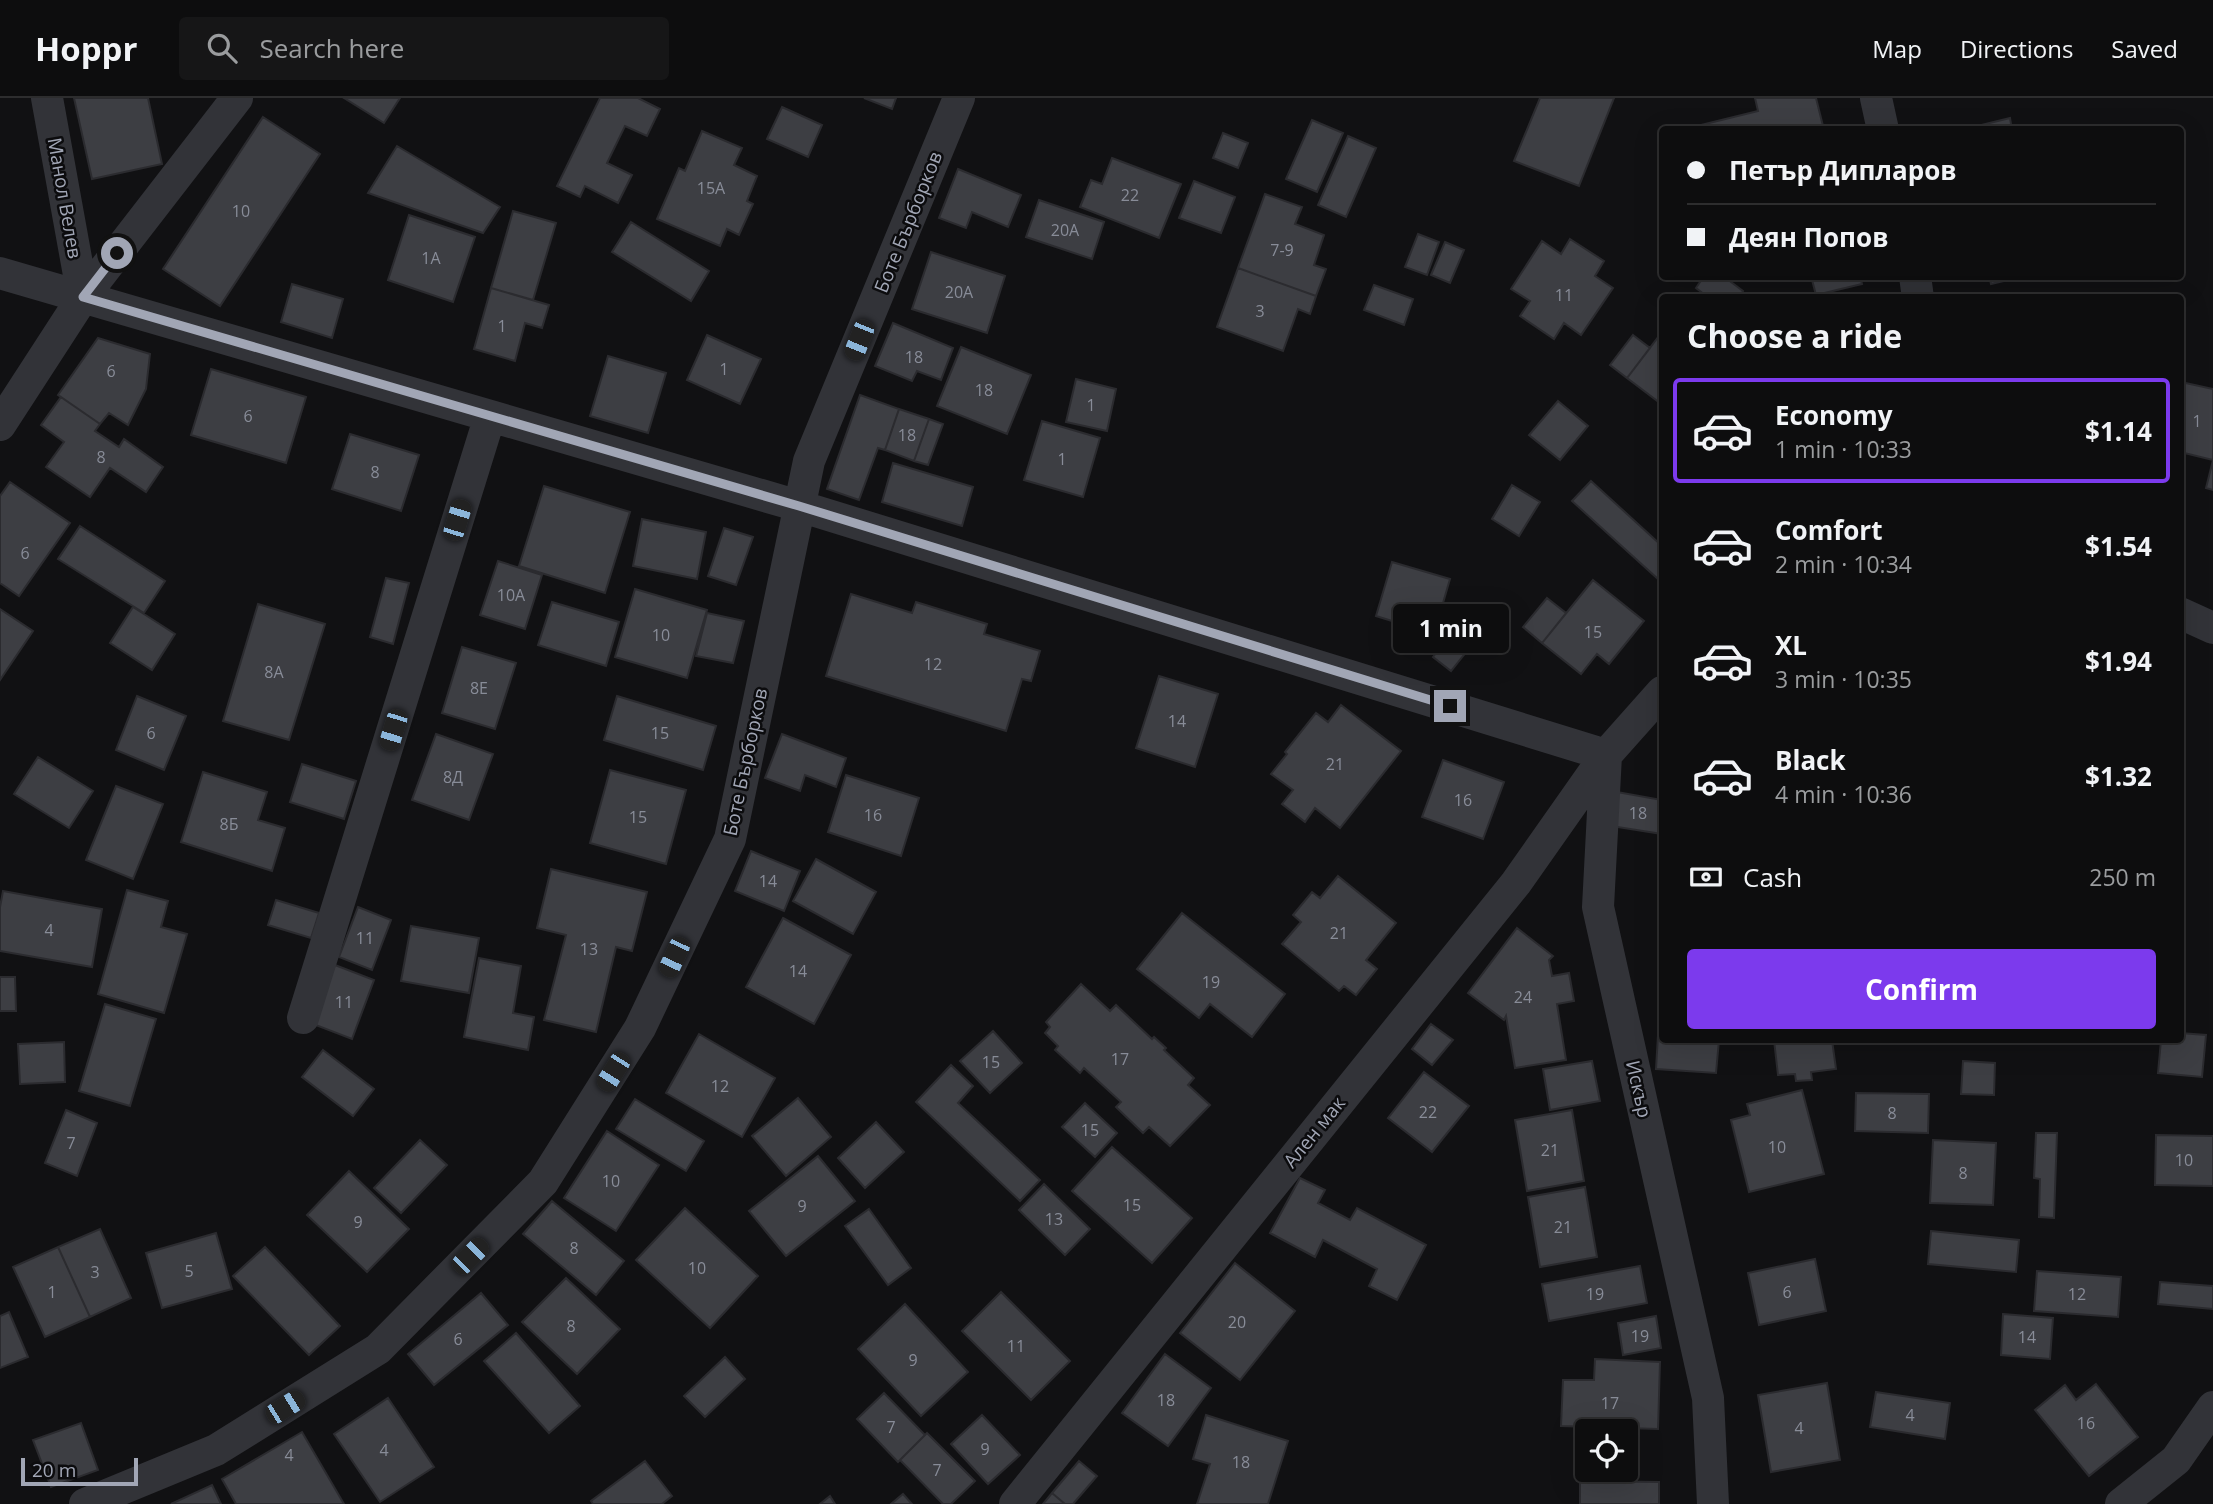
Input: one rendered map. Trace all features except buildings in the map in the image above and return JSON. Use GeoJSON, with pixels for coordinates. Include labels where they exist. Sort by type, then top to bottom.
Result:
{"type":"FeatureCollection","features":[{"type":"Feature","properties":{"kind":"street","name":"Манол Велев"},"geometry":{"type":"LineString","coordinates":[[47,98],[83,297]]}},
{"type":"Feature","properties":{"kind":"street"},"geometry":{"type":"LineString","coordinates":[[0,425],[83,297],[237,98]]}},
{"type":"Feature","properties":{"kind":"street","name":"Боте Бърборков"},"geometry":{"type":"LineString","coordinates":[[85,1504],[216,1450],[378,1349],[543,1182],[640,1028],[730,839],[809,461],[959,98]]}},
{"type":"Feature","properties":{"kind":"street"},"geometry":{"type":"LineString","coordinates":[[1876,98],[1882,126]]}},
{"type":"Feature","properties":{"kind":"street"},"geometry":{"type":"LineString","coordinates":[[0,273],[799,506],[1606,755],[1659,695]]}},
{"type":"Feature","properties":{"kind":"street"},"geometry":{"type":"LineString","coordinates":[[303,1018],[490,416]]}},
{"type":"Feature","properties":{"kind":"street"},"geometry":{"type":"LineString","coordinates":[[2184,615],[2213,628]]}},
{"type":"Feature","properties":{"kind":"street","name":"Ален мак"},"geometry":{"type":"LineString","coordinates":[[1015,1504],[1516,883],[1606,755]]}},
{"type":"Feature","properties":{"kind":"street","name":"Искър"},"geometry":{"type":"LineString","coordinates":[[1606,755],[1598,907],[1708,1398],[1713,1504]]}},
{"type":"Feature","properties":{"kind":"street"},"geometry":{"type":"LineString","coordinates":[[2121,1504],[2176,1460],[2213,1407]]}},
{"type":"Feature","properties":{"kind":"route"},"geometry":{"type":"LineString","coordinates":[[117,253],[83,297],[799,506],[1450,706]]}}]}
